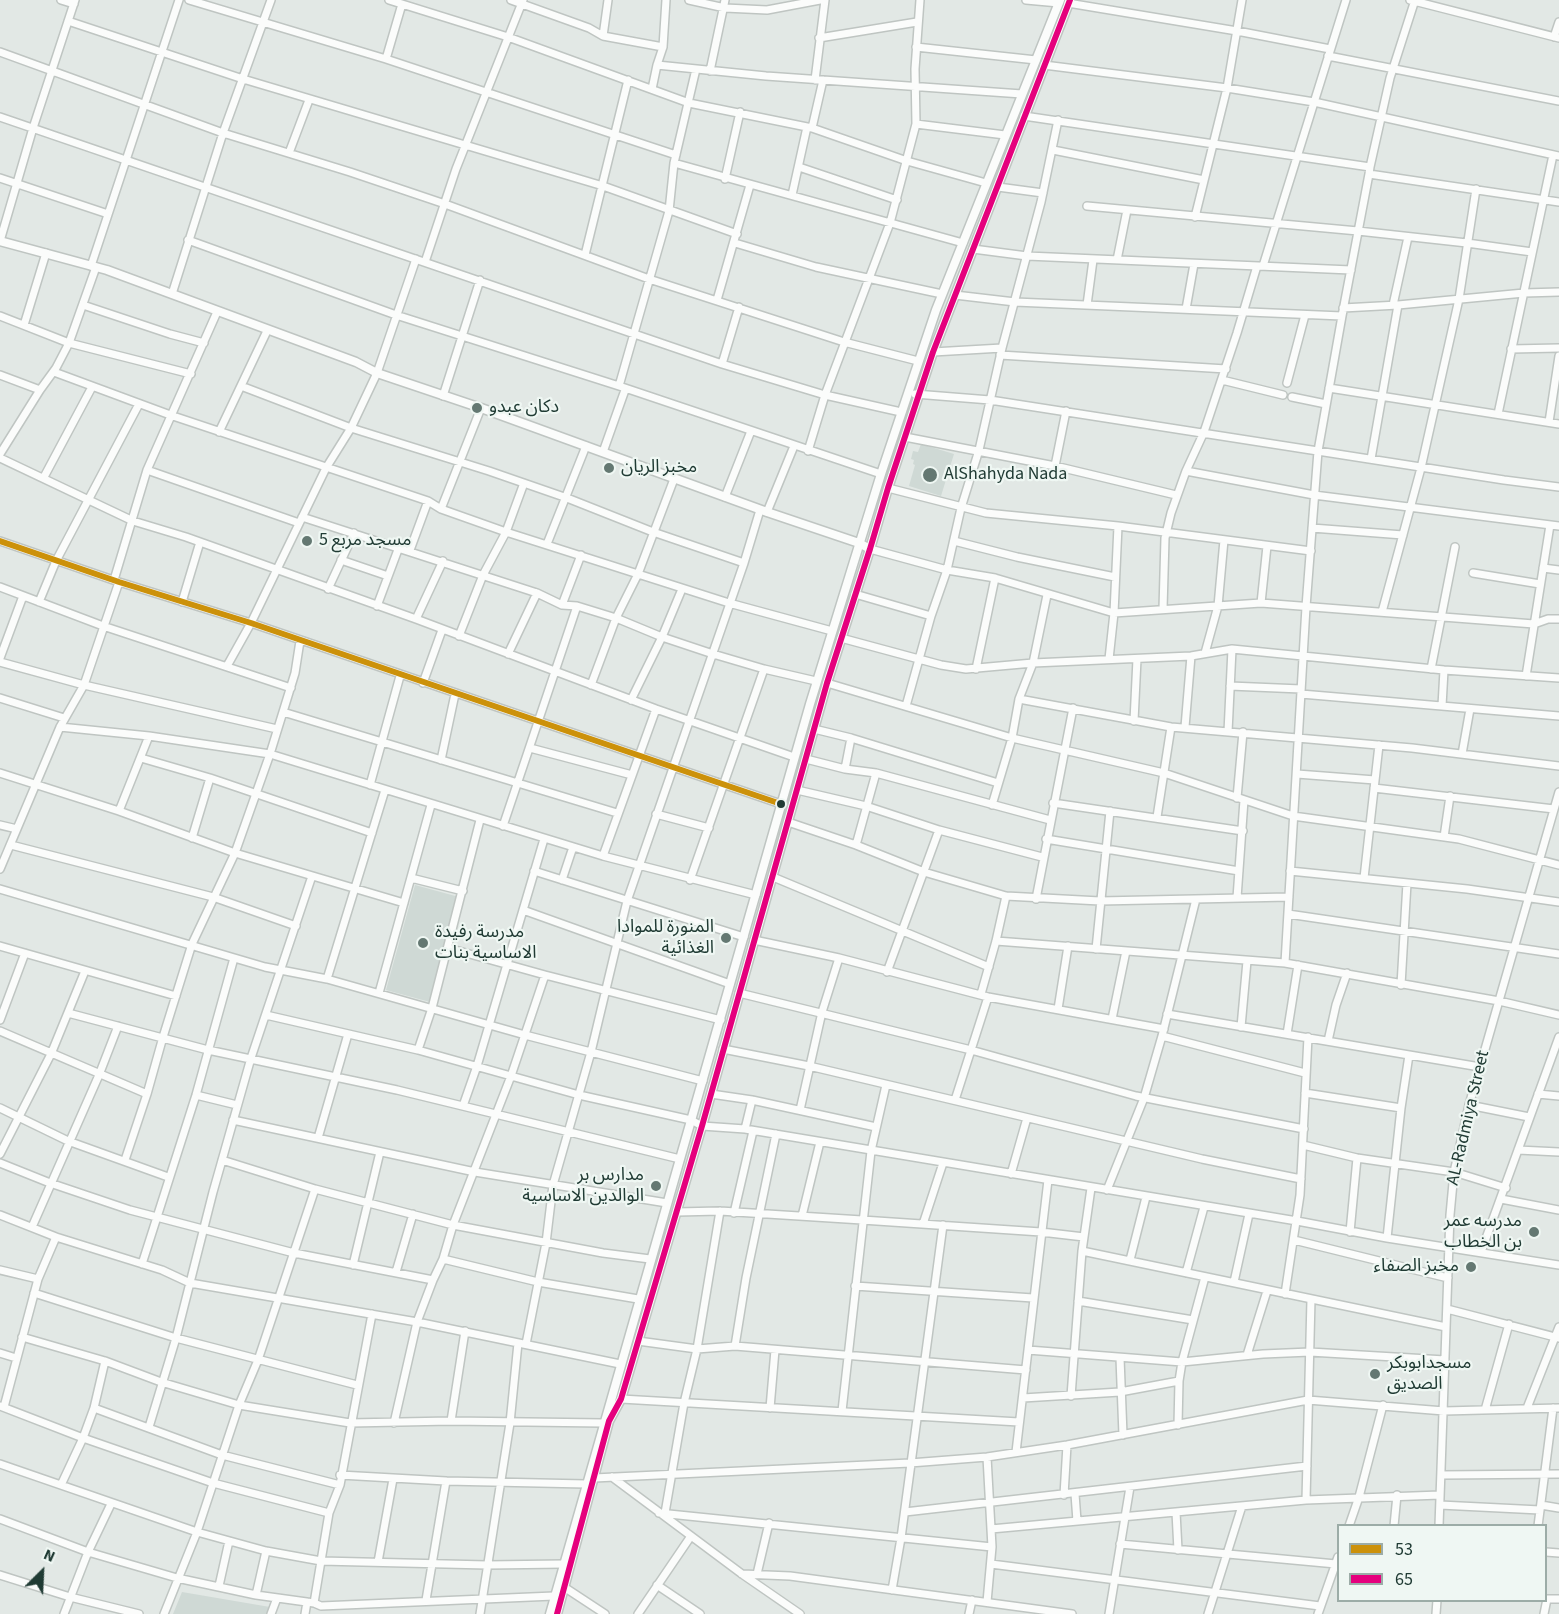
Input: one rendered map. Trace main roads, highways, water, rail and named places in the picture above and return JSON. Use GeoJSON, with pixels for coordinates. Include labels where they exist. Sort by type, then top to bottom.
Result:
{"type":"FeatureCollection","features":[{"type":"Feature","properties":{"kind":"place","name":"دكان عبدو"},"geometry":{"type":"Point","coordinates":[477,408]}},
{"type":"Feature","properties":{"kind":"place","name":"مخبز الريان"},"geometry":{"type":"Point","coordinates":[609,468]}},
{"type":"Feature","properties":{"kind":"place","name":"AlShahyda Nada"},"geometry":{"type":"Point","coordinates":[930,475]}},
{"type":"Feature","properties":{"kind":"place","name":"مسجد مربع 5"},"geometry":{"type":"Point","coordinates":[307,541]}},
{"type":"Feature","properties":{"kind":"place","name":"المنورة للموادا الغذائية"},"geometry":{"type":"Point","coordinates":[726,938]}},
{"type":"Feature","properties":{"kind":"place","name":"مدرسة رفيدة الاساسية بنات"},"geometry":{"type":"Point","coordinates":[423,943]}},
{"type":"Feature","properties":{"kind":"place","name":"مدارس بر الوالدين الاساسية"},"geometry":{"type":"Point","coordinates":[656,1186]}},
{"type":"Feature","properties":{"kind":"place","name":"مدرسه عمر بن الخطاب"},"geometry":{"type":"Point","coordinates":[1534,1232]}},
{"type":"Feature","properties":{"kind":"place","name":"مخبز الصفاء"},"geometry":{"type":"Point","coordinates":[1471,1267]}},
{"type":"Feature","properties":{"kind":"place","name":"مسجدابوبكر الصديق"},"geometry":{"type":"Point","coordinates":[1375,1374]}}]}
